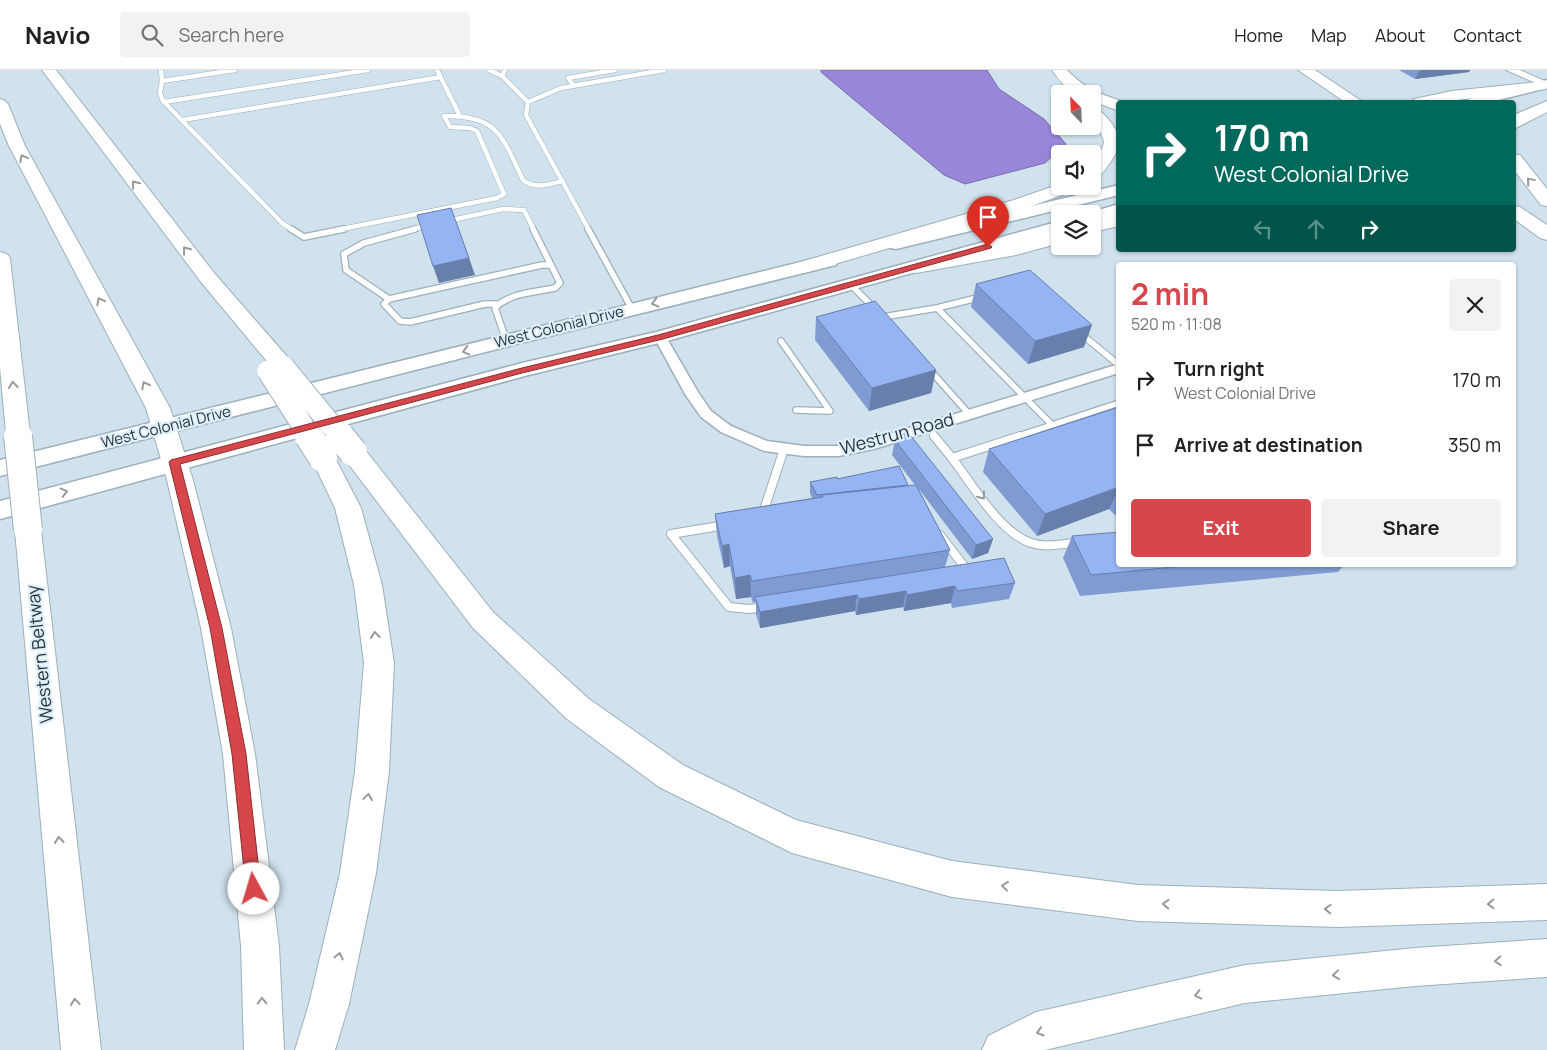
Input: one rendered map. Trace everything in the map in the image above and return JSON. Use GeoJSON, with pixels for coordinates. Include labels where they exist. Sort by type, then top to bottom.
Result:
{"type":"FeatureCollection","features":[{"type":"Feature","properties":{"kind":"highway"},"geometry":{"type":"LineString","coordinates":[[49,70],[275,367],[338,455],[483,620],[578,709],[671,776],[792,836],[952,879],[1138,903],[1338,909],[1543,902]]}},
{"type":"Feature","properties":{"kind":"highway"},"geometry":{"type":"LineString","coordinates":[[1049,70],[1062,85]]}},
{"type":"Feature","properties":{"kind":"highway"},"geometry":{"type":"LineString","coordinates":[[1059,70],[1064,78],[1074,85]]}},
{"type":"Feature","properties":{"kind":"highway"},"geometry":{"type":"LineString","coordinates":[[1295,70],[1342,100]]}},
{"type":"Feature","properties":{"kind":"highway"},"geometry":{"type":"LineString","coordinates":[[1305,70],[1352,100]]}},
{"type":"Feature","properties":{"kind":"highway"},"geometry":{"type":"LineString","coordinates":[[1430,100],[1546,85]]}},
{"type":"Feature","properties":{"kind":"highway"},"geometry":{"type":"LineString","coordinates":[[1482,100],[1546,85]]}},
{"type":"Feature","properties":{"kind":"highway"},"geometry":{"type":"LineString","coordinates":[[1101,99],[1116,105]]}},
{"type":"Feature","properties":{"kind":"highway"},"geometry":{"type":"LineString","coordinates":[[1516,109],[1547,102]]}},
{"type":"Feature","properties":{"kind":"highway"},"geometry":{"type":"LineString","coordinates":[[0,104],[17,146],[158,408],[174,462],[216,628],[239,754],[260,946],[264,1050]]}},
{"type":"Feature","properties":{"kind":"highway"},"geometry":{"type":"LineString","coordinates":[[1516,122],[1522,117],[1547,106]]}},
{"type":"Feature","properties":{"kind":"highway"},"geometry":{"type":"LineString","coordinates":[[1101,119],[1111,134],[1112,143],[1107,155],[1101,163]]}},
{"type":"Feature","properties":{"kind":"highway"},"geometry":{"type":"LineString","coordinates":[[1516,162],[1547,201]]}},
{"type":"Feature","properties":{"kind":"highway","name":"West Colonial Drive"},"geometry":{"type":"LineString","coordinates":[[0,468],[506,340],[1116,191]]}},
{"type":"Feature","properties":{"kind":"highway"},"geometry":{"type":"LineString","coordinates":[[660,337],[668,317],[687,305],[771,280],[804,267],[1020,204],[1051,193]]}},
{"type":"Feature","properties":{"kind":"highway"},"geometry":{"type":"LineString","coordinates":[[1516,205],[1547,225]]}},
{"type":"Feature","properties":{"kind":"highway"},"geometry":{"type":"LineString","coordinates":[[1101,214],[1116,210]]}},
{"type":"Feature","properties":{"kind":"highway"},"geometry":{"type":"LineString","coordinates":[[1516,212],[1547,234]]}},
{"type":"Feature","properties":{"kind":"highway"},"geometry":{"type":"LineString","coordinates":[[1101,225],[1116,221]]}},
{"type":"Feature","properties":{"kind":"highway","name":"West Colonial Drive"},"geometry":{"type":"LineString","coordinates":[[0,510],[522,370],[660,337],[1051,229]]}},
{"type":"Feature","properties":{"kind":"highway"},"geometry":{"type":"LineString","coordinates":[[1516,230],[1547,247]]}},
{"type":"Feature","properties":{"kind":"highway"},"geometry":{"type":"LineString","coordinates":[[916,267],[1016,249],[1051,239]]}},
{"type":"Feature","properties":{"kind":"highway","name":"Western Beltway"},"geometry":{"type":"LineString","coordinates":[[0,258],[81,1050]]}},
{"type":"Feature","properties":{"kind":"highway"},"geometry":{"type":"LineString","coordinates":[[522,370],[603,340],[620,327],[632,309]]}},
{"type":"Feature","properties":{"kind":"highway"},"geometry":{"type":"LineString","coordinates":[[315,1050],[329,1004],[358,873],[372,771],[378,663],[366,576],[348,508],[338,455]]}},
{"type":"Feature","properties":{"kind":"highway"},"geometry":{"type":"LineString","coordinates":[[1002,1050],[1036,1032],[1245,984],[1415,967],[1547,958]]}},
{"type":"Feature","properties":{"kind":"street"},"geometry":{"type":"LineString","coordinates":[[1511,70],[1546,85]]}},
{"type":"Feature","properties":{"kind":"street","name":"Westrun Road"},"geometry":{"type":"LineString","coordinates":[[660,337],[692,394],[706,414],[726,429],[764,446],[804,451],[838,451],[874,444],[1116,368]]}},
{"type":"Feature","properties":{"kind":"lane"},"geometry":{"type":"LineString","coordinates":[[161,70],[160,96],[164,102],[282,223],[304,237],[497,198],[504,194],[477,131],[470,128],[450,127],[447,125],[444,116],[459,114],[482,119],[496,128],[525,182],[537,185],[563,181]]}},
{"type":"Feature","properties":{"kind":"lane"},"geometry":{"type":"LineString","coordinates":[[162,81],[235,70]]}},
{"type":"Feature","properties":{"kind":"lane"},"geometry":{"type":"LineString","coordinates":[[164,102],[368,70]]}},
{"type":"Feature","properties":{"kind":"lane"},"geometry":{"type":"LineString","coordinates":[[437,70],[459,114]]}},
{"type":"Feature","properties":{"kind":"lane"},"geometry":{"type":"LineString","coordinates":[[489,70],[502,76],[528,102]]}},
{"type":"Feature","properties":{"kind":"lane"},"geometry":{"type":"LineString","coordinates":[[502,76],[505,70]]}},
{"type":"Feature","properties":{"kind":"lane"},"geometry":{"type":"LineString","coordinates":[[574,86],[568,78],[615,70]]}},
{"type":"Feature","properties":{"kind":"lane"},"geometry":{"type":"LineString","coordinates":[[628,70],[633,76]]}},
{"type":"Feature","properties":{"kind":"lane"},"geometry":{"type":"LineString","coordinates":[[528,102],[561,88],[664,70]]}},
{"type":"Feature","properties":{"kind":"lane"},"geometry":{"type":"LineString","coordinates":[[182,120],[441,77]]}},
{"type":"Feature","properties":{"kind":"lane"},"geometry":{"type":"LineString","coordinates":[[528,102],[526,115],[632,309]]}},
{"type":"Feature","properties":{"kind":"lane"},"geometry":{"type":"LineString","coordinates":[[389,299],[346,270],[344,254],[349,249],[414,228],[485,212],[503,209],[524,210],[560,283],[555,288],[508,299],[497,304],[485,304],[410,322],[400,321],[384,304],[389,299],[542,264],[551,266]]}},
{"type":"Feature","properties":{"kind":"lane"},"geometry":{"type":"LineString","coordinates":[[851,285],[890,325]]}},
{"type":"Feature","properties":{"kind":"lane"},"geometry":{"type":"LineString","coordinates":[[883,317],[937,308],[992,294]]}},
{"type":"Feature","properties":{"kind":"lane"},"geometry":{"type":"LineString","coordinates":[[497,304],[495,308],[506,340]]}},
{"type":"Feature","properties":{"kind":"lane"},"geometry":{"type":"LineString","coordinates":[[937,308],[1052,425]]}},
{"type":"Feature","properties":{"kind":"lane"},"geometry":{"type":"LineString","coordinates":[[1072,325],[1116,364]]}},
{"type":"Feature","properties":{"kind":"lane"},"geometry":{"type":"LineString","coordinates":[[781,342],[830,411],[796,410]]}},
{"type":"Feature","properties":{"kind":"lane"},"geometry":{"type":"LineString","coordinates":[[923,362],[969,414]]}},
{"type":"Feature","properties":{"kind":"lane"},"geometry":{"type":"LineString","coordinates":[[952,458],[1116,404]]}},
{"type":"Feature","properties":{"kind":"lane"},"geometry":{"type":"LineString","coordinates":[[931,426],[935,438],[1009,531],[1022,540],[1033,544],[1084,541]]}},
{"type":"Feature","properties":{"kind":"lane"},"geometry":{"type":"LineString","coordinates":[[771,518],[761,519],[784,449]]}},
{"type":"Feature","properties":{"kind":"lane"},"geometry":{"type":"LineString","coordinates":[[734,523],[672,534],[729,607],[749,609],[778,604]]}},
{"type":"Feature","properties":{"kind":"lane"},"geometry":{"type":"LineString","coordinates":[[933,525],[969,573],[959,575]]}},
{"type":"Feature","properties":{"kind":"shaded area"},"geometry":{"type":"Polygon","coordinates":[[[821,70],[987,70],[999,89],[1044,119],[1051,127],[1051,135],[1058,135],[1066,144],[1051,145],[1051,158],[1045,163],[965,184],[944,175],[821,72],[821,70]]]}},
{"type":"Feature","properties":{"kind":"building"},"geometry":{"type":"Polygon","coordinates":[[[451,208],[469,258],[433,266],[417,215],[451,208]]]}},
{"type":"Feature","properties":{"kind":"building"},"geometry":{"type":"Polygon","coordinates":[[[1030,270],[1092,325],[1035,341],[976,284],[1030,270]]]}},
{"type":"Feature","properties":{"kind":"building"},"geometry":{"type":"Polygon","coordinates":[[[875,301],[936,370],[872,388],[816,317],[875,301]]]}},
{"type":"Feature","properties":{"kind":"building"},"geometry":{"type":"Polygon","coordinates":[[[1116,408],[1116,488],[1045,514],[989,449],[1116,408]]]}},
{"type":"Feature","properties":{"kind":"building"},"geometry":{"type":"Polygon","coordinates":[[[907,431],[993,539],[976,545],[895,440],[907,431]]]}},
{"type":"Feature","properties":{"kind":"building"},"geometry":{"type":"Polygon","coordinates":[[[899,466],[908,485],[817,495],[810,482],[837,477],[837,479],[899,466]]]}},
{"type":"Feature","properties":{"kind":"building"},"geometry":{"type":"Polygon","coordinates":[[[916,485],[950,550],[752,581],[750,575],[735,578],[729,544],[722,546],[715,514],[823,497],[822,495],[916,485]]]}},
{"type":"Feature","properties":{"kind":"building"},"geometry":{"type":"Polygon","coordinates":[[[1116,532],[1116,567],[1174,567],[1091,575],[1072,536],[1116,532]]]}},
{"type":"Feature","properties":{"kind":"building"},"geometry":{"type":"Polygon","coordinates":[[[1004,558],[1015,583],[957,591],[955,586],[907,595],[906,591],[859,599],[857,595],[760,612],[755,597],[1004,558]]]}},
{"type":"Feature","properties":{"kind":"route"},"geometry":{"type":"LineString","coordinates":[[254,889],[239,754],[216,628],[174,462],[378,410],[522,370],[660,337],[988,247]]}}]}
